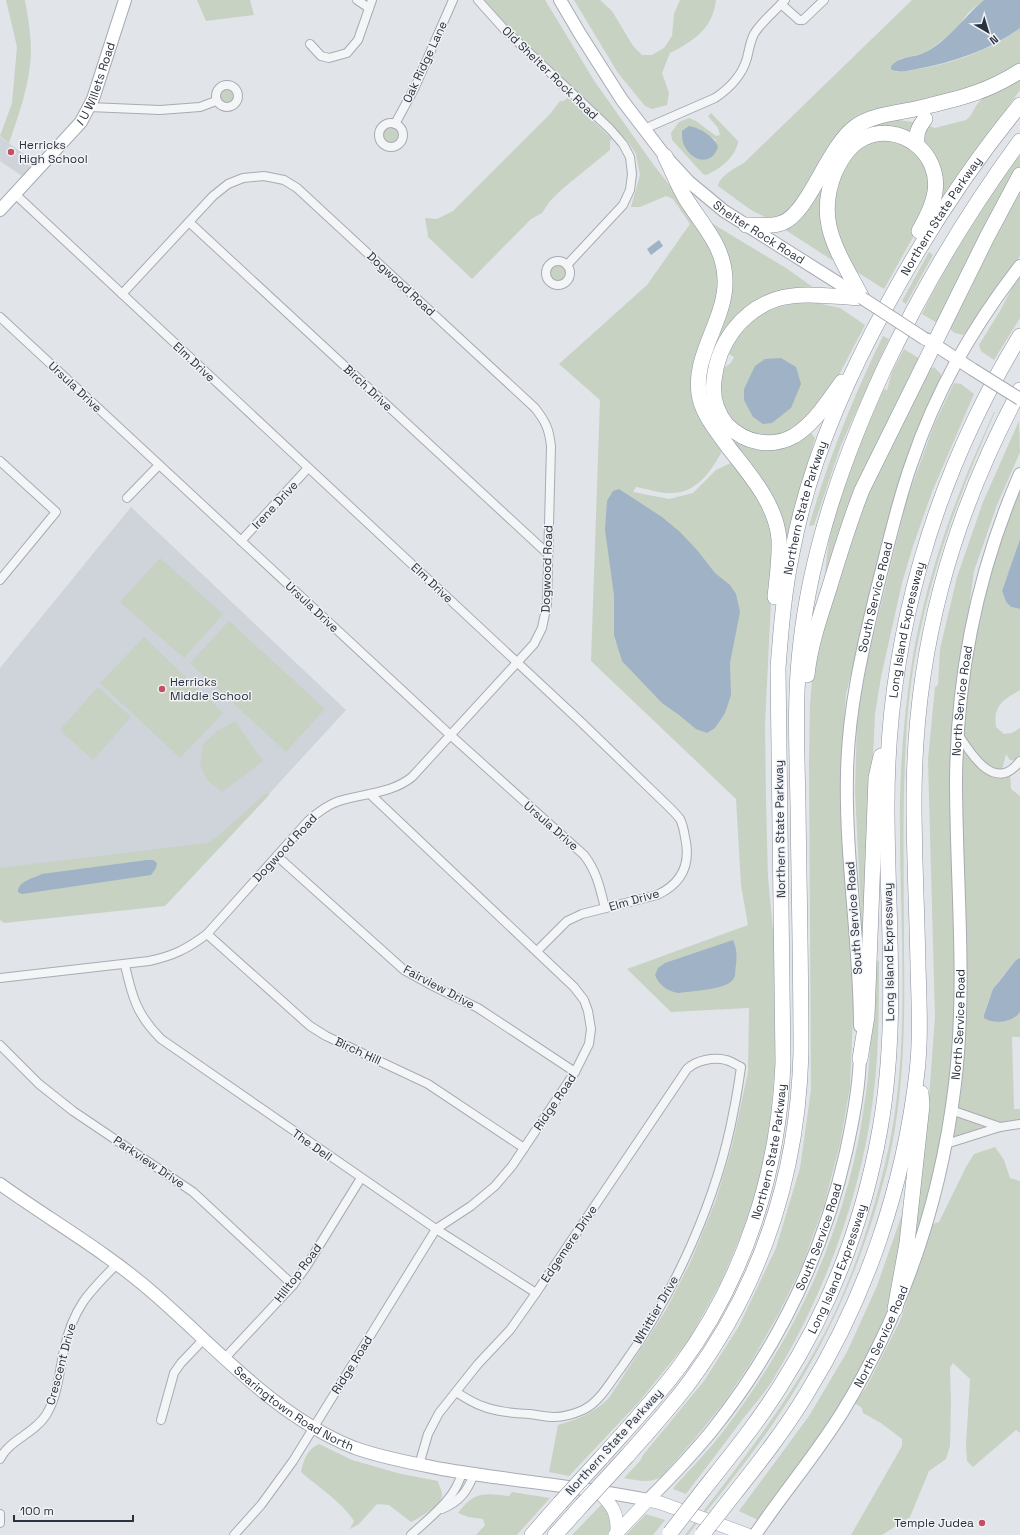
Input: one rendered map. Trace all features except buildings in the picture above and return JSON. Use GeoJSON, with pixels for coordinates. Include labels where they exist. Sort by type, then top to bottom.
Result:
{"type":"FeatureCollection","features":[{"type":"Feature","properties":{"kind":"highway"},"geometry":{"type":"LineString","coordinates":[[746,225],[782,223],[791,218],[800,207],[840,142],[856,126],[872,119],[968,96],[990,88],[1020,71]]}},
{"type":"Feature","properties":{"kind":"highway","name":"Northern State Parkway"},"geometry":{"type":"LineString","coordinates":[[532,1535],[672,1376],[709,1321],[727,1289],[745,1249],[759,1208],[771,1166],[780,1107],[783,1063],[778,668],[783,609],[798,523],[824,440],[860,357],[893,293],[945,207],[978,159],[1020,105]]}},
{"type":"Feature","properties":{"kind":"highway"},"geometry":{"type":"LineString","coordinates":[[917,145],[918,128],[925,119]]}},
{"type":"Feature","properties":{"kind":"highway"},"geometry":{"type":"LineString","coordinates":[[860,357],[815,418],[798,432],[783,440],[760,442],[743,437],[733,431],[725,422],[716,407],[714,383],[720,352],[733,330],[750,314],[771,302],[786,297],[810,296],[862,298],[836,246],[829,225],[828,202],[834,176],[840,162],[848,150],[863,138],[876,134],[890,133],[902,136],[917,145],[926,154],[932,165],[936,178],[936,192],[928,213],[906,254],[893,293]]}},
{"type":"Feature","properties":{"kind":"highway","name":"Northern State Parkway"},"geometry":{"type":"LineString","coordinates":[[555,1535],[627,1456],[682,1392],[708,1356],[730,1319],[747,1286],[762,1253],[779,1205],[788,1169],[798,1111],[801,1052],[796,745],[798,672],[804,613],[810,584],[823,528],[841,472],[874,391],[926,286],[971,211],[1020,141]]}},
{"type":"Feature","properties":{"kind":"highway"},"geometry":{"type":"LineString","coordinates":[[665,156],[686,199],[714,238],[723,264],[725,280],[724,294],[701,364],[699,392],[702,404],[709,420],[761,490],[775,521],[779,551],[773,624],[778,668]]}},
{"type":"Feature","properties":{"kind":"highway"},"geometry":{"type":"LineString","coordinates":[[796,745],[805,700],[807,670],[812,642],[849,525],[870,473],[929,341],[1020,176]]}},
{"type":"Feature","properties":{"kind":"highway","name":"Long Island Expressway"},"geometry":{"type":"LineString","coordinates":[[669,1534],[782,1385],[807,1340],[829,1295],[856,1227],[871,1171],[882,1114],[890,1042],[887,781],[888,751],[893,694],[908,609],[923,551],[942,497],[964,443],[984,400],[1020,336]]}},
{"type":"Feature","properties":{"kind":"highway","name":"Long Island Expressway"},"geometry":{"type":"LineString","coordinates":[[702,1535],[773,1443],[806,1396],[835,1344],[859,1292],[880,1237],[898,1176],[907,1140],[917,1070],[919,1008],[914,796],[918,716],[925,659],[936,603],[962,518],[996,438],[1020,390]]}},
{"type":"Feature","properties":{"kind":"highway"},"geometry":{"type":"LineString","coordinates":[[860,1059],[867,1016],[876,778],[893,694]]}},
{"type":"Feature","properties":{"kind":"highway"},"geometry":{"type":"LineString","coordinates":[[896,1309],[907,1243],[922,1105],[917,1070]]}},
{"type":"Feature","properties":{"kind":"main road","name":"I U Willets Road"},"geometry":{"type":"LineString","coordinates":[[0,210],[71,134],[89,107],[93,99],[125,0]]}},
{"type":"Feature","properties":{"kind":"main road","name":"Shelter Rock Road"},"geometry":{"type":"LineString","coordinates":[[560,0],[618,94],[665,156],[702,194],[724,211],[1020,400]]}},
{"type":"Feature","properties":{"kind":"main road","name":"South Service Road"},"geometry":{"type":"LineString","coordinates":[[616,1534],[713,1429],[740,1392],[770,1346],[798,1294],[820,1241],[838,1186],[853,1116],[860,1059],[859,987],[846,800],[848,742],[853,700],[864,643],[903,489],[922,434],[957,360],[986,313],[1020,266]]}},
{"type":"Feature","properties":{"kind":"main road","name":"North Service Road"},"geometry":{"type":"LineString","coordinates":[[755,1535],[811,1459],[840,1416],[871,1361],[896,1309],[926,1227],[946,1144],[958,1055],[960,1005],[956,808],[958,734],[965,664],[976,606],[991,552],[1010,496],[1020,474]]}},
{"type":"Feature","properties":{"kind":"main road","name":"Searingtown Road North"},"geometry":{"type":"LineString","coordinates":[[0,1184],[117,1264],[152,1292],[224,1359],[275,1401],[314,1428],[338,1440],[386,1458],[419,1465],[598,1491],[648,1500]]}},
{"type":"Feature","properties":{"kind":"main road"},"geometry":{"type":"LineString","coordinates":[[598,1491],[614,1509],[618,1521],[616,1534]]}},
{"type":"Feature","properties":{"kind":"main road"},"geometry":{"type":"LineString","coordinates":[[648,1500],[661,1503],[748,1535]]}},
{"type":"Feature","properties":{"kind":"street"},"geometry":{"type":"LineString","coordinates":[[310,44],[321,56],[329,58],[347,53],[358,40],[371,4],[357,0]]}},
{"type":"Feature","properties":{"kind":"street","name":"Oak Ridge Lane"},"geometry":{"type":"LineString","coordinates":[[395,124],[415,86],[453,0]]}},
{"type":"Feature","properties":{"kind":"street","name":"Old Shelter Rock Road"},"geometry":{"type":"LineString","coordinates":[[478,0],[504,28],[623,144],[630,157],[632,174],[630,190],[624,205],[567,264]]}},
{"type":"Feature","properties":{"kind":"street"},"geometry":{"type":"LineString","coordinates":[[644,129],[715,98],[724,92],[742,71],[750,42],[754,34],[783,2],[798,20],[803,20],[824,0]]}},
{"type":"Feature","properties":{"kind":"street"},"geometry":{"type":"LineString","coordinates":[[89,107],[160,110],[200,107],[216,101]]}},
{"type":"Feature","properties":{"kind":"street","name":"Dogwood Road"},"geometry":{"type":"LineString","coordinates":[[0,978],[125,965],[170,956],[190,947],[207,934],[308,821],[323,809],[339,801],[395,787],[407,780],[534,644],[545,618],[547,604],[551,446],[549,429],[545,420],[535,408],[297,188],[284,180],[264,176],[243,178],[228,184],[213,196],[122,294]]}},
{"type":"Feature","properties":{"kind":"street","name":"Elm Drive"},"geometry":{"type":"LineString","coordinates":[[15,194],[518,662],[669,807],[679,819],[684,828],[688,848],[687,860],[683,873],[677,882],[664,892],[657,895],[582,914],[567,921],[537,951]]}},
{"type":"Feature","properties":{"kind":"street","name":"Birch Drive"},"geometry":{"type":"LineString","coordinates":[[189,222],[548,554]]}},
{"type":"Feature","properties":{"kind":"street","name":"Ursula Drive"},"geometry":{"type":"LineString","coordinates":[[0,317],[450,735],[584,855],[592,865],[596,874],[605,908]]}},
{"type":"Feature","properties":{"kind":"street"},"geometry":{"type":"LineString","coordinates":[[0,461],[56,512],[0,580]]}},
{"type":"Feature","properties":{"kind":"street"},"geometry":{"type":"LineString","coordinates":[[127,498],[158,465]]}},
{"type":"Feature","properties":{"kind":"street","name":"Irene Drive"},"geometry":{"type":"LineString","coordinates":[[241,541],[308,468]]}},
{"type":"Feature","properties":{"kind":"street"},"geometry":{"type":"LineString","coordinates":[[958,734],[971,754],[985,769],[994,773],[1002,773],[1010,770],[1020,761]]}},
{"type":"Feature","properties":{"kind":"street","name":"Ridge Road"},"geometry":{"type":"LineString","coordinates":[[314,1428],[436,1229],[472,1206],[495,1186],[512,1166],[575,1072],[589,1044],[591,1029],[588,1011],[584,1000],[574,987],[370,794]]}},
{"type":"Feature","properties":{"kind":"street","name":"Fairview Drive"},"geometry":{"type":"LineString","coordinates":[[277,856],[404,970],[478,1008],[575,1072]]}},
{"type":"Feature","properties":{"kind":"street","name":"Birch Hill"},"geometry":{"type":"LineString","coordinates":[[207,934],[310,1026],[326,1036],[428,1084],[524,1148]]}},
{"type":"Feature","properties":{"kind":"street","name":"The Dell"},"geometry":{"type":"LineString","coordinates":[[125,965],[132,995],[139,1012],[152,1031],[161,1039],[436,1229],[536,1293]]}},
{"type":"Feature","properties":{"kind":"street","name":"Parkview Drive"},"geometry":{"type":"LineString","coordinates":[[0,1045],[39,1084],[73,1111],[194,1192],[293,1284]]}},
{"type":"Feature","properties":{"kind":"street","name":"Edgemere Drive"},"geometry":{"type":"LineString","coordinates":[[419,1465],[428,1434],[433,1423],[478,1364],[510,1330],[687,1070],[698,1062],[710,1059],[727,1060],[741,1067]]}},
{"type":"Feature","properties":{"kind":"street","name":"Whittier Drive"},"geometry":{"type":"LineString","coordinates":[[456,1392],[484,1407],[508,1412],[554,1417],[571,1415],[583,1410],[599,1397],[631,1353],[653,1318],[691,1245],[712,1193],[723,1156],[734,1110],[741,1067]]}},
{"type":"Feature","properties":{"kind":"street"},"geometry":{"type":"LineString","coordinates":[[951,1110],[1000,1127]]}},
{"type":"Feature","properties":{"kind":"street"},"geometry":{"type":"LineString","coordinates":[[946,1144],[1000,1127],[1020,1124]]}},
{"type":"Feature","properties":{"kind":"street","name":"Hilltop Road"},"geometry":{"type":"LineString","coordinates":[[224,1359],[293,1284],[306,1267],[361,1178]]}},
{"type":"Feature","properties":{"kind":"street","name":"Crescent Drive"},"geometry":{"type":"LineString","coordinates":[[0,1459],[6,1450],[35,1428],[46,1414],[55,1394],[64,1349],[73,1319],[80,1305],[92,1289],[117,1264]]}},
{"type":"Feature","properties":{"kind":"street"},"geometry":{"type":"LineString","coordinates":[[161,1420],[174,1373],[181,1363],[203,1340]]}},
{"type":"Feature","properties":{"kind":"street"},"geometry":{"type":"LineString","coordinates":[[234,1535],[261,1505],[289,1468],[314,1428]]}},
{"type":"Feature","properties":{"kind":"street"},"geometry":{"type":"LineString","coordinates":[[411,1535],[455,1490],[460,1482],[462,1472]]}},
{"type":"Feature","properties":{"kind":"street"},"geometry":{"type":"LineString","coordinates":[[435,1512],[452,1503],[465,1493],[470,1487],[474,1474]]}},
{"type":"Feature","properties":{"kind":"street"},"geometry":{"type":"LineString","coordinates":[[0,1514],[0,1524]]}},
{"type":"Feature","properties":{"kind":"shaded area","name":"Herricks High School"},"geometry":{"type":"Polygon","coordinates":[[[0,137],[41,166],[28,180],[0,161],[0,137]]]}},
{"type":"Feature","properties":{"kind":"shaded area","name":"Herricks Middle School"},"geometry":{"type":"Polygon","coordinates":[[[131,507],[346,710],[222,845],[0,869],[0,668],[131,507]]]}},
{"type":"Feature","properties":{"kind":"green space"},"geometry":{"type":"Polygon","coordinates":[[[6,0],[25,0],[31,45],[29,76],[9,143],[0,136],[12,103],[17,47],[6,0]]]}},
{"type":"Feature","properties":{"kind":"green space"},"geometry":{"type":"Polygon","coordinates":[[[197,0],[250,0],[254,15],[206,21],[197,0]]]}},
{"type":"Feature","properties":{"kind":"green space"},"geometry":{"type":"Polygon","coordinates":[[[485,0],[545,0],[595,82],[653,164],[695,218],[716,256],[720,293],[695,374],[724,448],[715,464],[704,478],[697,484],[682,492],[668,493],[636,487],[633,492],[669,499],[693,493],[716,470],[733,462],[759,495],[772,523],[776,555],[771,601],[765,725],[768,878],[774,940],[775,1066],[771,1113],[763,1169],[745,1226],[721,1282],[689,1340],[638,1403],[569,1476],[549,1472],[558,1425],[586,1415],[609,1398],[666,1310],[691,1261],[716,1200],[732,1146],[748,1072],[749,1008],[671,1012],[627,969],[748,925],[741,885],[736,799],[591,661],[600,400],[559,364],[647,285],[690,224],[673,199],[666,196],[640,207],[631,207],[640,175],[636,154],[626,139],[578,96],[550,66],[510,29],[485,0]]]}},
{"type":"Feature","properties":{"kind":"green space"},"geometry":{"type":"Polygon","coordinates":[[[574,0],[600,0],[612,11],[633,46],[642,55],[652,55],[664,48],[672,36],[674,14],[680,0],[716,0],[711,18],[701,32],[687,44],[670,53],[662,73],[669,93],[667,105],[652,109],[645,106],[618,73],[574,0]]]}},
{"type":"Feature","properties":{"kind":"green space"},"geometry":{"type":"Polygon","coordinates":[[[912,0],[984,0],[969,12],[955,30],[925,53],[900,59],[895,72],[928,67],[960,59],[991,46],[1020,28],[1020,66],[959,94],[876,112],[801,200],[779,218],[767,218],[751,210],[718,186],[719,182],[725,175],[745,162],[912,0]]]}},
{"type":"Feature","properties":{"kind":"green space"},"geometry":{"type":"Polygon","coordinates":[[[1020,79],[1020,90],[944,199],[939,198],[924,145],[922,130],[929,126],[935,128],[966,120],[983,98],[1020,79]]]}},
{"type":"Feature","properties":{"kind":"green space"},"geometry":{"type":"Polygon","coordinates":[[[223,85],[231,85],[238,92],[238,100],[231,107],[223,107],[216,100],[216,92],[223,85]]]}},
{"type":"Feature","properties":{"kind":"green space"},"geometry":{"type":"Polygon","coordinates":[[[567,98],[571,100],[612,139],[610,141],[610,150],[561,190],[550,201],[542,213],[531,219],[472,279],[427,236],[425,218],[437,219],[453,211],[550,114],[560,101],[564,101],[567,98]]]}},
{"type":"Feature","properties":{"kind":"green space"},"geometry":{"type":"Polygon","coordinates":[[[711,113],[738,141],[737,147],[731,157],[722,166],[706,175],[703,174],[672,140],[671,133],[679,122],[689,118],[696,121],[716,136],[720,135],[718,128],[708,116],[711,113]],[[697,128],[698,159],[716,140],[697,128]]]}},
{"type":"Feature","properties":{"kind":"green space"},"geometry":{"type":"Polygon","coordinates":[[[886,120],[919,123],[914,138],[876,131],[872,123],[886,120]]]}},
{"type":"Feature","properties":{"kind":"green space"},"geometry":{"type":"Polygon","coordinates":[[[391,123],[396,124],[402,130],[402,140],[396,146],[391,147],[386,146],[380,140],[379,135],[380,130],[386,124],[391,123]]]}},
{"type":"Feature","properties":{"kind":"green space"},"geometry":{"type":"Polygon","coordinates":[[[897,139],[924,159],[932,191],[917,230],[884,289],[857,272],[838,238],[833,208],[842,172],[854,153],[869,142],[897,139]]]}},
{"type":"Feature","properties":{"kind":"green space"},"geometry":{"type":"Polygon","coordinates":[[[1020,155],[1020,171],[939,324],[922,314],[942,275],[964,238],[999,183],[1020,155]]]}},
{"type":"Feature","properties":{"kind":"green space"},"geometry":{"type":"Polygon","coordinates":[[[830,171],[834,258],[832,260],[784,229],[830,171]]]}},
{"type":"Feature","properties":{"kind":"green space"},"geometry":{"type":"Polygon","coordinates":[[[1020,190],[1020,256],[986,302],[967,331],[963,335],[955,333],[951,330],[951,325],[1020,190]]]}},
{"type":"Feature","properties":{"kind":"green space"},"geometry":{"type":"Polygon","coordinates":[[[708,221],[786,268],[821,293],[799,293],[723,336],[715,332],[726,303],[708,221]]]}},
{"type":"Feature","properties":{"kind":"green space"},"geometry":{"type":"Polygon","coordinates":[[[929,252],[933,255],[906,304],[902,301],[929,252]]]}},
{"type":"Feature","properties":{"kind":"green space"},"geometry":{"type":"Polygon","coordinates":[[[558,261],[567,264],[570,273],[567,282],[558,285],[549,282],[546,273],[549,264],[558,261]]]}},
{"type":"Feature","properties":{"kind":"green space"},"geometry":{"type":"Polygon","coordinates":[[[1020,278],[1020,318],[994,360],[981,351],[979,345],[1000,311],[1013,286],[1020,278]]]}},
{"type":"Feature","properties":{"kind":"green space"},"geometry":{"type":"Polygon","coordinates":[[[800,302],[817,303],[840,308],[865,325],[828,396],[790,434],[758,439],[731,420],[721,402],[719,388],[723,368],[730,364],[734,357],[729,354],[740,332],[760,315],[779,307],[800,302]]]}},
{"type":"Feature","properties":{"kind":"green space"},"geometry":{"type":"Polygon","coordinates":[[[883,336],[889,339],[841,445],[814,525],[809,526],[824,477],[842,429],[861,382],[883,336]]]}},
{"type":"Feature","properties":{"kind":"green space"},"geometry":{"type":"Polygon","coordinates":[[[904,349],[920,359],[824,580],[830,534],[848,475],[884,389],[887,390],[892,372],[904,349]]]}},
{"type":"Feature","properties":{"kind":"green space"},"geometry":{"type":"Polygon","coordinates":[[[934,367],[941,374],[941,379],[921,420],[894,504],[846,694],[840,780],[854,992],[850,1087],[840,1144],[824,1205],[802,1266],[778,1315],[750,1364],[723,1404],[661,1477],[648,1481],[624,1478],[640,1461],[643,1455],[704,1381],[739,1326],[776,1248],[800,1168],[811,1090],[809,764],[810,704],[814,655],[859,513],[882,459],[930,369],[934,367]]]}},
{"type":"Feature","properties":{"kind":"green space"},"geometry":{"type":"Polygon","coordinates":[[[954,383],[961,384],[974,394],[932,492],[913,546],[902,583],[881,677],[875,714],[865,930],[862,932],[855,791],[857,721],[866,666],[907,499],[934,425],[954,383]]]}},
{"type":"Feature","properties":{"kind":"green space"},"geometry":{"type":"Polygon","coordinates":[[[994,412],[962,491],[935,572],[924,613],[909,697],[904,794],[904,1034],[897,1113],[888,1164],[879,1199],[856,1267],[827,1332],[810,1364],[792,1395],[752,1453],[688,1535],[685,1535],[769,1424],[813,1354],[847,1286],[879,1188],[894,1119],[902,1028],[903,982],[900,799],[902,747],[912,662],[927,594],[942,540],[961,488],[994,412]]]}},
{"type":"Feature","properties":{"kind":"green space"},"geometry":{"type":"Polygon","coordinates":[[[1019,421],[1020,452],[997,505],[974,571],[966,629],[952,851],[956,1015],[949,1096],[935,1172],[913,1247],[928,1111],[935,1017],[928,760],[935,687],[938,685],[940,649],[957,577],[983,502],[1019,421]]]}},
{"type":"Feature","properties":{"kind":"green space"},"geometry":{"type":"Polygon","coordinates":[[[810,432],[815,438],[794,512],[788,545],[733,446],[738,439],[810,432]]]}},
{"type":"Feature","properties":{"kind":"green space"},"geometry":{"type":"Polygon","coordinates":[[[1020,474],[1020,539],[1002,591],[1006,602],[1011,607],[1020,609],[1020,690],[1000,704],[995,720],[996,727],[1004,734],[1012,733],[1020,728],[1020,762],[1010,760],[1006,754],[1002,770],[1010,770],[1011,789],[1020,796],[1020,958],[1016,960],[997,983],[990,997],[984,1015],[1008,1019],[1013,1018],[1020,1012],[1020,1037],[1012,1037],[1014,1109],[1020,1109],[1020,1124],[1000,1127],[951,1110],[955,1085],[961,753],[965,751],[958,734],[970,636],[1020,474]]]}},
{"type":"Feature","properties":{"kind":"green space"},"geometry":{"type":"Polygon","coordinates":[[[160,558],[223,614],[184,658],[120,602],[160,558]]]}},
{"type":"Feature","properties":{"kind":"green space"},"geometry":{"type":"Polygon","coordinates":[[[229,621],[325,709],[286,752],[190,663],[229,621]]]}},
{"type":"Feature","properties":{"kind":"green space"},"geometry":{"type":"Polygon","coordinates":[[[144,637],[223,713],[180,758],[100,683],[144,637]]]}},
{"type":"Feature","properties":{"kind":"green space"},"geometry":{"type":"Polygon","coordinates":[[[98,687],[131,717],[93,760],[60,730],[98,687]]]}},
{"type":"Feature","properties":{"kind":"green space"},"geometry":{"type":"Polygon","coordinates":[[[235,721],[263,761],[222,792],[208,781],[200,766],[203,744],[217,731],[235,721]]]}},
{"type":"Feature","properties":{"kind":"green space"},"geometry":{"type":"Polygon","coordinates":[[[266,793],[270,794],[165,906],[4,923],[0,920],[0,868],[207,843],[218,836],[266,793]]]}},
{"type":"Feature","properties":{"kind":"green space"},"geometry":{"type":"Polygon","coordinates":[[[876,960],[879,961],[879,1013],[878,1048],[873,1099],[859,1173],[837,1246],[808,1316],[772,1381],[686,1494],[673,1489],[707,1451],[750,1395],[793,1323],[828,1247],[841,1208],[861,1126],[867,1087],[876,960]]]}},
{"type":"Feature","properties":{"kind":"green space"},"geometry":{"type":"Polygon","coordinates":[[[956,1115],[993,1126],[951,1139],[956,1115]]]}},
{"type":"Feature","properties":{"kind":"green space"},"geometry":{"type":"Polygon","coordinates":[[[995,1147],[1004,1160],[1010,1178],[1020,1181],[1020,1433],[1016,1430],[973,1467],[967,1461],[966,1445],[970,1379],[953,1363],[950,1368],[950,1446],[946,1459],[929,1471],[910,1517],[882,1535],[851,1535],[902,1446],[902,1439],[881,1423],[863,1413],[862,1408],[855,1403],[867,1386],[900,1321],[933,1224],[939,1222],[974,1154],[995,1147]]]}},
{"type":"Feature","properties":{"kind":"green space"},"geometry":{"type":"Polygon","coordinates":[[[907,1200],[893,1296],[870,1350],[846,1396],[814,1446],[783,1489],[758,1520],[739,1511],[809,1416],[847,1352],[877,1286],[907,1200]]]}},
{"type":"Feature","properties":{"kind":"green space"},"geometry":{"type":"Polygon","coordinates":[[[319,1444],[352,1460],[401,1474],[438,1481],[442,1493],[441,1500],[429,1511],[411,1522],[389,1505],[377,1504],[359,1524],[350,1529],[354,1521],[343,1507],[301,1472],[307,1455],[315,1446],[319,1444]]]}},
{"type":"Feature","properties":{"kind":"green space"},"geometry":{"type":"Polygon","coordinates":[[[512,1492],[550,1498],[517,1535],[476,1535],[485,1525],[483,1519],[468,1517],[458,1513],[469,1501],[480,1495],[493,1494],[509,1496],[512,1492]]]}},
{"type":"Feature","properties":{"kind":"green space"},"geometry":{"type":"Polygon","coordinates":[[[602,1504],[610,1509],[612,1531],[608,1535],[572,1535],[602,1504]]]}},
{"type":"Feature","properties":{"kind":"green space"},"geometry":{"type":"Polygon","coordinates":[[[646,1514],[665,1520],[653,1535],[626,1535],[646,1514]]]}},
{"type":"Feature","properties":{"kind":"water"},"geometry":{"type":"Polygon","coordinates":[[[984,0],[1020,0],[1020,28],[984,49],[958,59],[907,71],[897,71],[891,69],[891,66],[899,60],[923,53],[934,47],[949,35],[984,0]]]}},
{"type":"Feature","properties":{"kind":"water"},"geometry":{"type":"Polygon","coordinates":[[[689,126],[706,133],[716,143],[718,147],[711,157],[702,160],[697,159],[688,152],[683,143],[682,131],[689,126]]]}},
{"type":"Feature","properties":{"kind":"water"},"geometry":{"type":"Polygon","coordinates":[[[659,240],[663,246],[651,255],[647,249],[659,240]]]}},
{"type":"Feature","properties":{"kind":"water"},"geometry":{"type":"Polygon","coordinates":[[[781,358],[796,367],[801,384],[791,408],[772,423],[763,424],[753,417],[744,400],[744,389],[755,366],[765,359],[781,358]]]}},
{"type":"Feature","properties":{"kind":"water"},"geometry":{"type":"Polygon","coordinates":[[[619,489],[662,517],[680,532],[697,550],[715,573],[730,585],[736,594],[740,612],[730,663],[731,695],[725,713],[715,728],[707,733],[696,729],[662,703],[622,661],[614,635],[614,595],[605,530],[607,501],[613,491],[619,489]]]}},
{"type":"Feature","properties":{"kind":"water"},"geometry":{"type":"Polygon","coordinates":[[[1020,539],[1020,609],[1011,607],[1006,602],[1002,591],[1020,539]]]}},
{"type":"Feature","properties":{"kind":"water"},"geometry":{"type":"Polygon","coordinates":[[[153,860],[157,863],[156,868],[151,875],[22,894],[18,892],[23,883],[42,874],[153,860]]]}},
{"type":"Feature","properties":{"kind":"water"},"geometry":{"type":"Polygon","coordinates":[[[733,940],[737,959],[735,975],[731,982],[725,985],[709,989],[678,993],[670,991],[664,987],[655,975],[658,968],[665,963],[733,940]]]}},
{"type":"Feature","properties":{"kind":"water"},"geometry":{"type":"Polygon","coordinates":[[[1020,958],[1020,1012],[1013,1018],[998,1022],[984,1018],[993,989],[1016,960],[1020,958]]]}},
{"type":"Feature","properties":{"kind":"place","name":"Herricks High School"},"geometry":{"type":"Point","coordinates":[11,152]}},
{"type":"Feature","properties":{"kind":"place","name":"Herricks Middle School"},"geometry":{"type":"Point","coordinates":[162,689]}},
{"type":"Feature","properties":{"kind":"place","name":"Temple Judea"},"geometry":{"type":"Point","coordinates":[982,1523]}}]}
